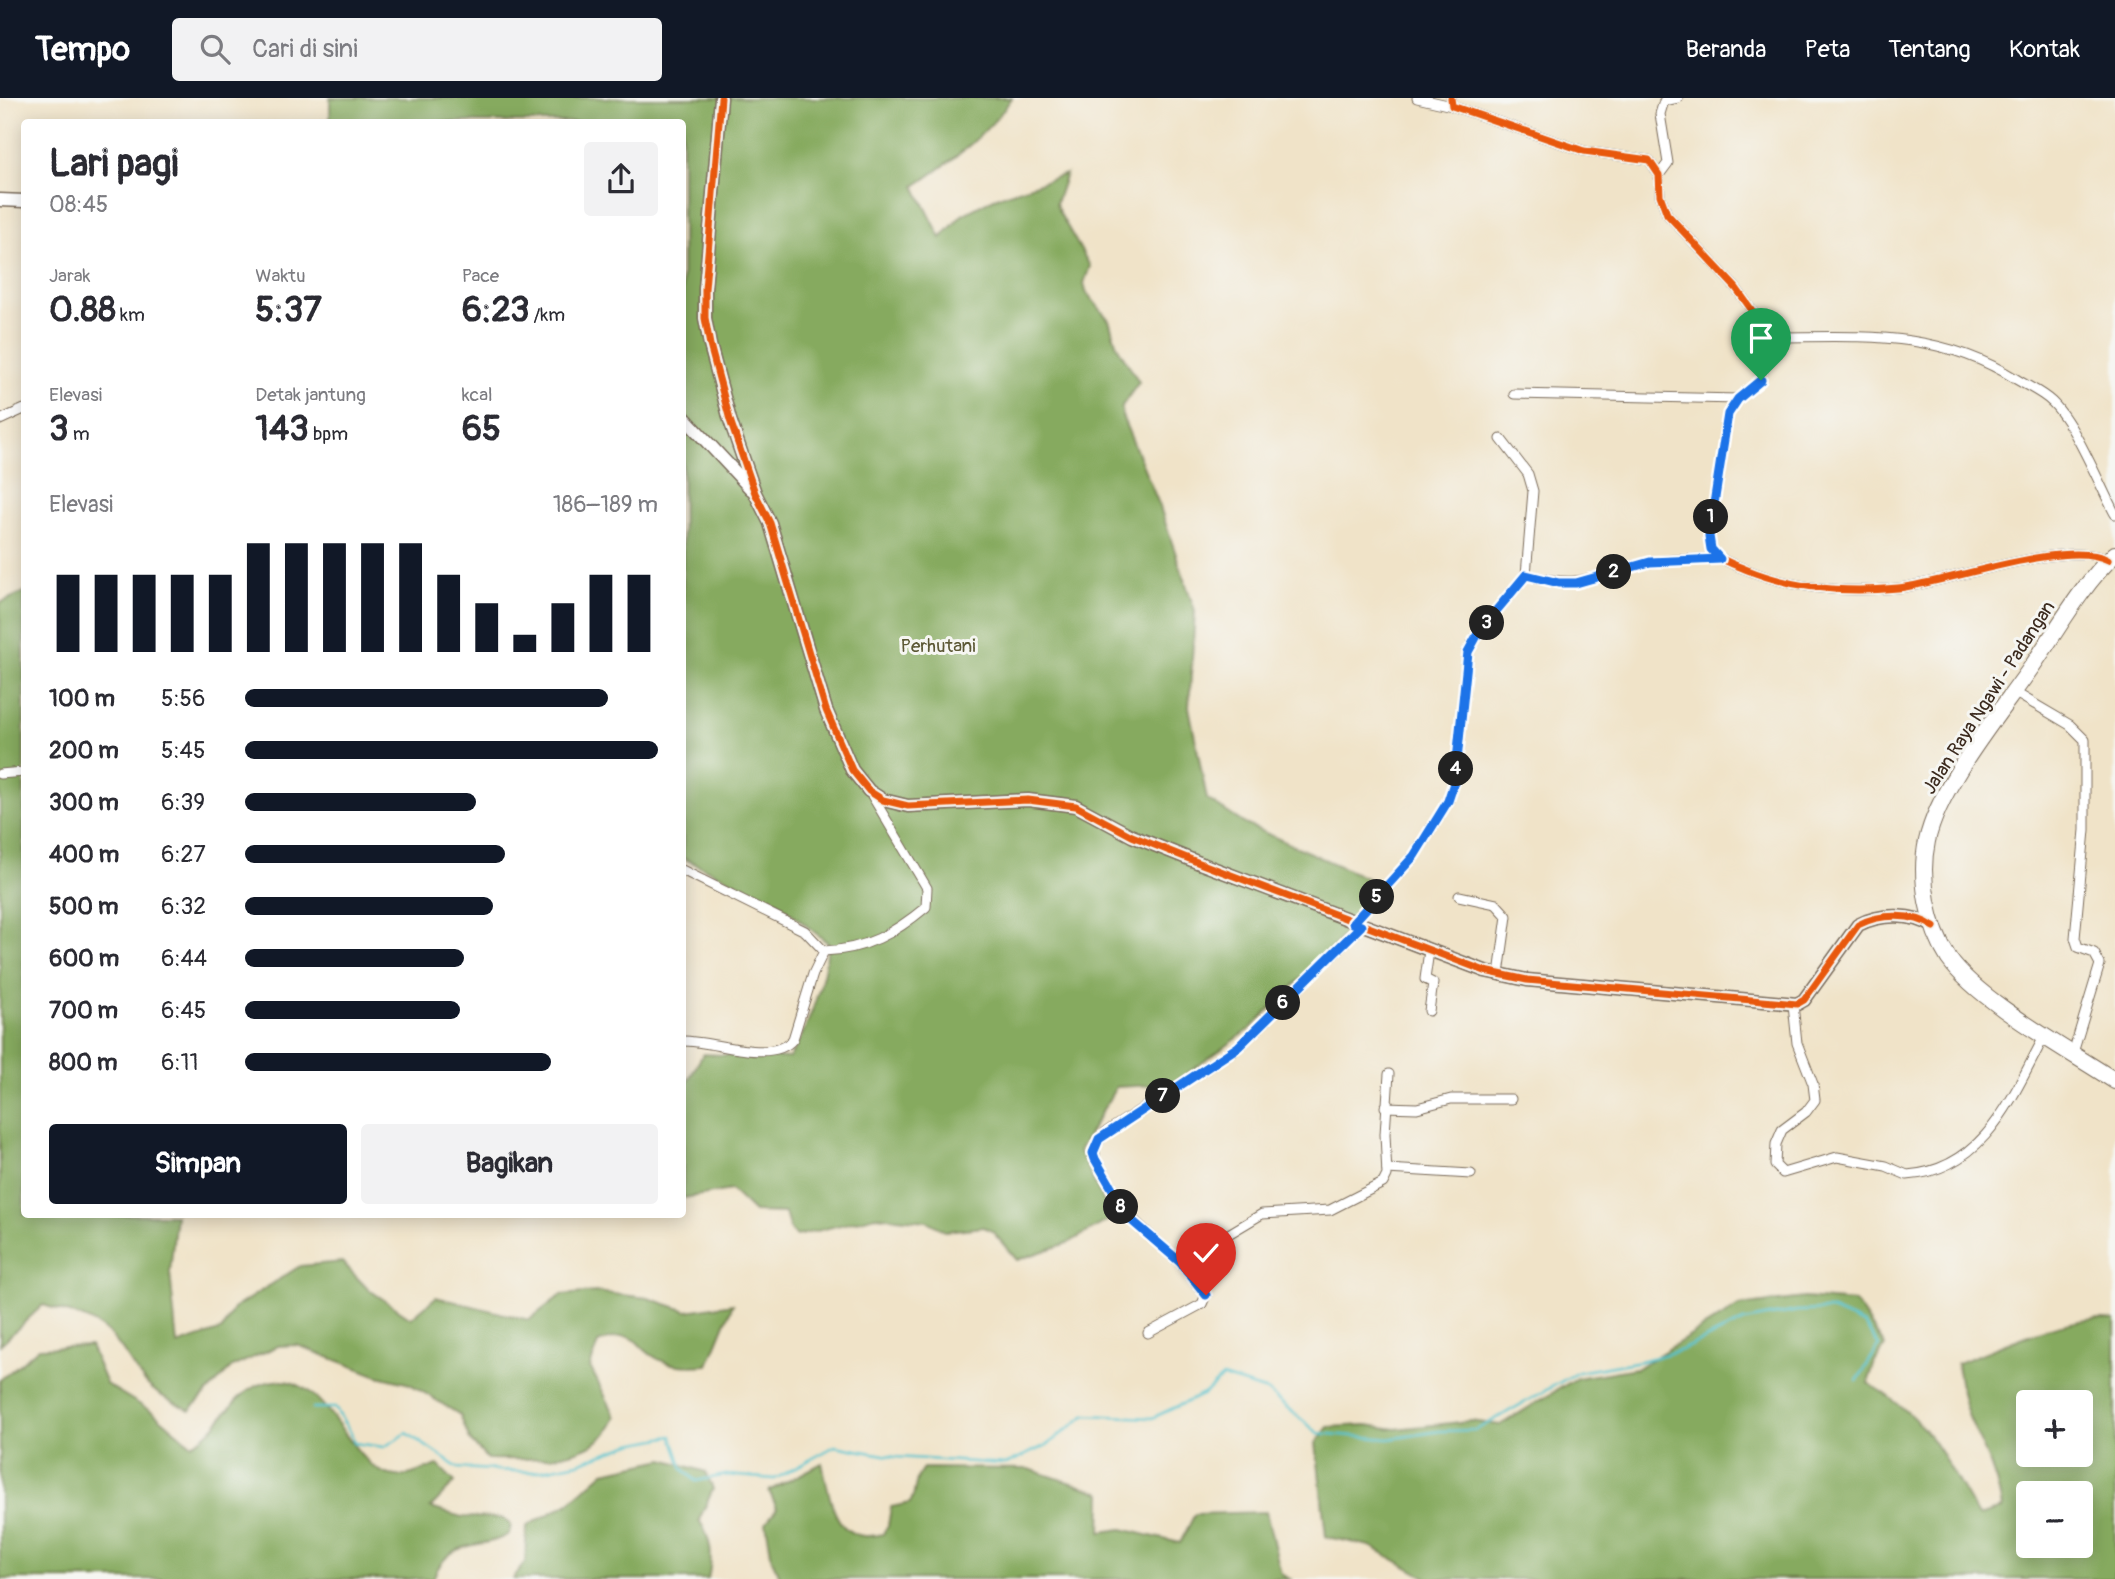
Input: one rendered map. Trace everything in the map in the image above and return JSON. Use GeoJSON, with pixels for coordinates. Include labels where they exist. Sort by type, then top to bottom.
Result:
{"type":"FeatureCollection","features":[{"type":"Feature","properties":{"kind":"highway","name":"Jalan Raya Ngawi - Padangan"},"geometry":{"type":"LineString","coordinates":[[2112,557],[2078,597],[1944,798],[1934,819],[1924,861],[1925,887],[1934,927],[1947,956],[1968,981],[2115,1081]]}},
{"type":"Feature","properties":{"kind":"street"},"geometry":{"type":"LineString","coordinates":[[721,98],[705,318],[730,420],[755,493],[770,523],[825,710],[852,770],[869,791],[927,888],[929,901],[924,909],[874,943],[824,951]]}},
{"type":"Feature","properties":{"kind":"street"},"geometry":{"type":"LineString","coordinates":[[1417,98],[1452,102],[1584,152],[1641,157],[1653,163],[1659,175],[1660,195],[1667,214],[1736,288],[1771,337],[1761,380],[1738,399],[1726,422],[1709,536],[1711,549],[1720,559]]}},
{"type":"Feature","properties":{"kind":"street"},"geometry":{"type":"LineString","coordinates":[[1659,175],[1668,163],[1660,114],[1664,101],[1678,98]]}},
{"type":"Feature","properties":{"kind":"street"},"geometry":{"type":"LineString","coordinates":[[0,200],[21,201]]}},
{"type":"Feature","properties":{"kind":"street"},"geometry":{"type":"LineString","coordinates":[[1771,337],[1902,338],[1947,347],[1987,361],[2051,401],[2071,430],[2115,514]]}},
{"type":"Feature","properties":{"kind":"street"},"geometry":{"type":"LineString","coordinates":[[1514,394],[1738,399]]}},
{"type":"Feature","properties":{"kind":"street"},"geometry":{"type":"LineString","coordinates":[[0,420],[21,410]]}},
{"type":"Feature","properties":{"kind":"street"},"geometry":{"type":"LineString","coordinates":[[686,419],[755,493]]}},
{"type":"Feature","properties":{"kind":"street"},"geometry":{"type":"LineString","coordinates":[[1148,1333],[1206,1300],[1204,1291],[1180,1262],[1124,1211],[1095,1159],[1095,1146],[1106,1132],[1238,1047],[1357,924],[1414,856],[1448,801],[1455,780],[1468,652],[1480,630],[1526,575],[1533,491],[1528,474],[1501,439]]}},
{"type":"Feature","properties":{"kind":"street"},"geometry":{"type":"LineString","coordinates":[[1526,575],[1559,583],[1576,583],[1650,562],[1720,559],[1791,585],[1899,588],[1961,573],[2073,553],[2112,557]]}},
{"type":"Feature","properties":{"kind":"street"},"geometry":{"type":"LineString","coordinates":[[2014,692],[2070,725],[2085,740],[2085,830],[2075,938],[2078,947],[2094,953],[2100,964],[2073,1053]]}},
{"type":"Feature","properties":{"kind":"street"},"geometry":{"type":"LineString","coordinates":[[0,774],[21,772]]}},
{"type":"Feature","properties":{"kind":"street"},"geometry":{"type":"LineString","coordinates":[[869,791],[883,800],[908,806],[1028,800],[1076,806],[1143,840],[1357,924],[1429,951],[1499,974],[1527,980],[1793,1004],[1804,1000],[1849,934],[1863,922],[1912,917],[1934,927]]}},
{"type":"Feature","properties":{"kind":"street"},"geometry":{"type":"LineString","coordinates":[[686,872],[805,931],[824,951]]}},
{"type":"Feature","properties":{"kind":"street"},"geometry":{"type":"LineString","coordinates":[[1459,896],[1496,904],[1507,916],[1499,974]]}},
{"type":"Feature","properties":{"kind":"street"},"geometry":{"type":"LineString","coordinates":[[686,1041],[771,1052],[787,1047],[793,1039],[813,974],[824,951]]}},
{"type":"Feature","properties":{"kind":"street"},"geometry":{"type":"LineString","coordinates":[[1429,951],[1424,976],[1434,987],[1429,1011]]}},
{"type":"Feature","properties":{"kind":"street"},"geometry":{"type":"LineString","coordinates":[[1793,1004],[1797,1043],[1815,1093],[1812,1106],[1782,1130],[1776,1144],[1775,1166],[1783,1172],[1837,1157],[1886,1166],[1907,1175],[1952,1161],[1976,1148],[1992,1131],[2045,1034]]}},
{"type":"Feature","properties":{"kind":"street"},"geometry":{"type":"LineString","coordinates":[[1180,1262],[1262,1214],[1321,1212],[1344,1205],[1361,1192],[1383,1183],[1387,1169],[1385,1107],[1389,1074]]}},
{"type":"Feature","properties":{"kind":"street"},"geometry":{"type":"LineString","coordinates":[[1385,1107],[1417,1108],[1451,1098],[1511,1099]]}},
{"type":"Feature","properties":{"kind":"street"},"geometry":{"type":"LineString","coordinates":[[1387,1169],[1471,1174]]}},
{"type":"Feature","properties":{"kind":"green space","name":"Perhutani"},"geometry":{"type":"Polygon","coordinates":[[[330,98],[1012,98],[992,124],[968,146],[915,186],[941,238],[962,215],[994,198],[1066,174],[1056,203],[1090,266],[1084,283],[1086,292],[1109,320],[1117,346],[1139,382],[1122,406],[1122,416],[1159,504],[1195,611],[1189,707],[1207,799],[1245,824],[1371,880],[1378,889],[1336,944],[1249,1030],[1172,1084],[1116,1087],[1079,1151],[1112,1218],[1070,1242],[1017,1260],[993,1232],[984,1227],[945,1231],[927,1221],[876,1216],[797,1236],[790,1230],[785,1213],[754,1212],[731,1190],[686,1198],[686,1085],[703,1054],[789,1058],[815,1003],[828,943],[776,901],[686,859],[686,119],[330,119],[330,98]]]}},
{"type":"Feature","properties":{"kind":"green space"},"geometry":{"type":"Polygon","coordinates":[[[21,593],[21,1218],[176,1218],[170,1272],[177,1345],[222,1330],[233,1309],[300,1266],[342,1262],[368,1289],[411,1318],[436,1297],[529,1320],[561,1295],[596,1292],[648,1298],[687,1311],[733,1304],[708,1365],[692,1366],[665,1362],[630,1338],[613,1338],[598,1343],[590,1367],[616,1417],[604,1436],[564,1455],[532,1459],[487,1459],[470,1440],[460,1415],[410,1384],[378,1376],[297,1345],[278,1346],[232,1367],[190,1410],[153,1389],[142,1379],[108,1333],[77,1316],[43,1305],[0,1345],[0,603],[21,593]]]}},
{"type":"Feature","properties":{"kind":"green space"},"geometry":{"type":"Polygon","coordinates":[[[1804,1298],[1855,1302],[1885,1346],[1875,1362],[1868,1383],[1890,1398],[1922,1427],[1934,1442],[1978,1516],[2002,1509],[1993,1473],[1969,1417],[1957,1363],[2057,1326],[2077,1321],[2115,1320],[2115,1579],[1429,1579],[1370,1546],[1326,1537],[1316,1443],[1328,1427],[1366,1425],[1396,1429],[1470,1421],[1500,1425],[1577,1378],[1637,1368],[1739,1306],[1804,1298]]]}},
{"type":"Feature","properties":{"kind":"green space"},"geometry":{"type":"Polygon","coordinates":[[[90,1346],[106,1384],[154,1413],[191,1444],[209,1431],[240,1397],[259,1385],[283,1381],[304,1388],[321,1403],[366,1460],[383,1473],[402,1476],[438,1465],[455,1482],[430,1508],[462,1517],[503,1518],[511,1525],[509,1534],[457,1550],[440,1565],[433,1579],[0,1579],[0,1380],[39,1348],[90,1346]]]}},
{"type":"Feature","properties":{"kind":"green space"},"geometry":{"type":"Polygon","coordinates":[[[664,1459],[706,1472],[713,1489],[699,1520],[707,1534],[710,1548],[708,1579],[513,1579],[525,1562],[527,1526],[569,1503],[604,1472],[664,1459]]]}},
{"type":"Feature","properties":{"kind":"green space"},"geometry":{"type":"Polygon","coordinates":[[[822,1463],[837,1517],[844,1527],[866,1536],[883,1534],[888,1526],[891,1507],[910,1503],[923,1468],[1029,1469],[1102,1493],[1101,1532],[1122,1529],[1180,1543],[1195,1514],[1266,1512],[1281,1574],[1290,1579],[781,1579],[772,1560],[766,1523],[777,1508],[769,1491],[822,1463]]]}},
{"type":"Feature","properties":{"kind":"waterway"},"geometry":{"type":"LineString","coordinates":[[313,1408],[335,1408],[351,1433],[354,1443],[384,1447],[407,1433],[458,1468],[533,1472],[578,1463],[631,1444],[672,1436],[683,1469],[696,1481],[726,1475],[775,1479],[835,1446],[895,1457],[1006,1464],[1047,1445],[1086,1415],[1152,1418],[1204,1394],[1223,1377],[1267,1391],[1318,1433],[1389,1439],[1440,1431],[1476,1430],[1578,1372],[1641,1361],[1681,1350],[1744,1321],[1797,1311],[1832,1310],[1864,1324],[1879,1346],[1857,1381]]}},
{"type":"Feature","properties":{"kind":"cycle path"},"geometry":{"type":"LineString","coordinates":[[721,98],[705,289],[705,318],[710,345],[730,420],[755,493],[770,523],[826,710],[852,770],[869,791],[883,800],[908,806],[1028,800],[1076,806],[1132,836],[1202,864],[1485,971],[1527,980],[1797,1004],[1804,1000],[1858,925],[1876,918],[1897,916],[1917,919],[1934,927]]}},
{"type":"Feature","properties":{"kind":"cycle path"},"geometry":{"type":"LineString","coordinates":[[1451,98],[1452,106],[1584,151],[1649,160],[1659,175],[1660,195],[1667,214],[1736,288],[1771,337],[1761,380],[1738,399],[1728,414],[1709,536],[1712,549],[1721,558],[1782,581],[1820,588],[1859,590],[1898,588],[2065,554],[2090,555],[2108,560]]}},
{"type":"Feature","properties":{"kind":"route"},"geometry":{"type":"LineString","coordinates":[[1206,1295],[1180,1262],[1141,1230],[1124,1211],[1095,1159],[1093,1153],[1099,1139],[1238,1047],[1256,1031],[1361,926],[1353,923],[1414,856],[1452,793],[1468,652],[1480,630],[1526,575],[1559,583],[1576,583],[1650,562],[1720,559],[1711,549],[1709,536],[1726,422],[1738,399],[1761,380]]}}]}
